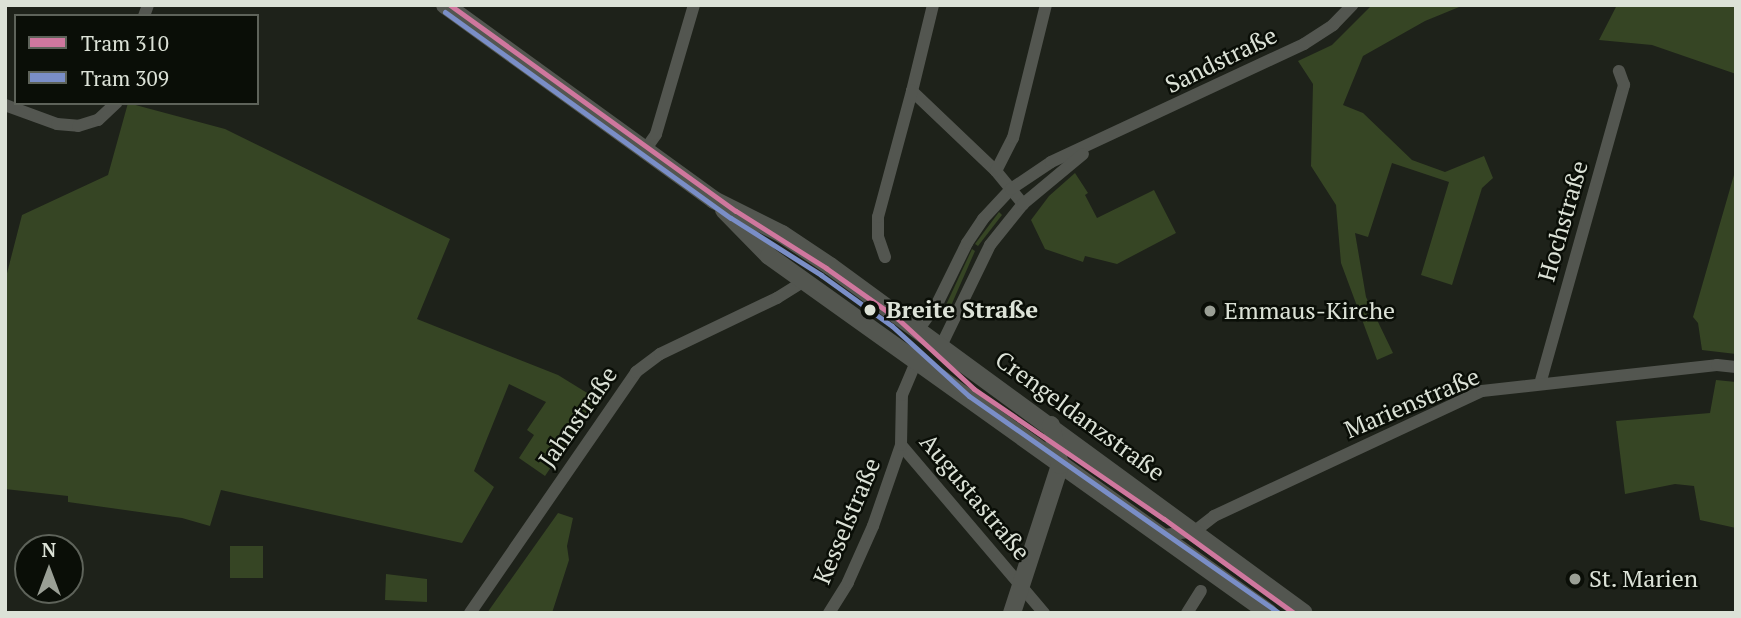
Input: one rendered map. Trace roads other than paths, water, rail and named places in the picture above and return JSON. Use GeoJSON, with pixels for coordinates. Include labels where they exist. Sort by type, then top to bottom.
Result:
{"type":"FeatureCollection","features":[{"type":"Feature","properties":{"kind":"main road","name":"Crengeldanzstraße"},"geometry":{"type":"LineString","coordinates":[[445,5],[714,200],[782,234],[830,265],[1304,613]]}},
{"type":"Feature","properties":{"kind":"main road","name":"Crengeldanzstraße"},"geometry":{"type":"LineString","coordinates":[[714,200],[769,256],[1060,465],[1164,535],[1269,613]]}},
{"type":"Feature","properties":{"kind":"main road"},"geometry":{"type":"LineString","coordinates":[[806,280],[830,265]]}},
{"type":"Feature","properties":{"kind":"main road"},"geometry":{"type":"LineString","coordinates":[[917,360],[918,330]]}},
{"type":"Feature","properties":{"kind":"main road"},"geometry":{"type":"LineString","coordinates":[[917,360],[941,346]]}},
{"type":"Feature","properties":{"kind":"main road"},"geometry":{"type":"LineString","coordinates":[[1012,613],[1060,465],[1051,425]]}},
{"type":"Feature","properties":{"kind":"street"},"geometry":{"type":"LineString","coordinates":[[645,150],[656,134],[694,5]]}},
{"type":"Feature","properties":{"kind":"street"},"geometry":{"type":"LineString","coordinates":[[885,257],[878,237],[878,217],[933,5]]}},
{"type":"Feature","properties":{"kind":"street"},"geometry":{"type":"LineString","coordinates":[[996,170],[1013,138],[1046,5]]}},
{"type":"Feature","properties":{"kind":"street","name":"Sandstraße"},"geometry":{"type":"LineString","coordinates":[[918,330],[938,302],[977,227],[1011,189],[1051,162],[1304,44],[1333,25],[1352,5]]}},
{"type":"Feature","properties":{"kind":"street","name":"Hochstraße"},"geometry":{"type":"LineString","coordinates":[[1539,384],[1624,85],[1619,71]]}},
{"type":"Feature","properties":{"kind":"street"},"geometry":{"type":"LineString","coordinates":[[912,91],[996,170],[1023,204]]}},
{"type":"Feature","properties":{"kind":"street"},"geometry":{"type":"LineString","coordinates":[[5,105],[57,124],[78,126],[98,120],[114,105]]}},
{"type":"Feature","properties":{"kind":"street","name":"Sandstraße"},"geometry":{"type":"LineString","coordinates":[[941,346],[985,253],[1023,204],[1100,141]]}},
{"type":"Feature","properties":{"kind":"street","name":"Jahnstraße"},"geometry":{"type":"LineString","coordinates":[[470,613],[549,494],[636,372],[660,354],[777,298],[806,280]]}},
{"type":"Feature","properties":{"kind":"street","name":"Augustastraße"},"geometry":{"type":"LineString","coordinates":[[917,360],[902,395],[901,445],[1044,613]]}},
{"type":"Feature","properties":{"kind":"street","name":"Marienstraße"},"geometry":{"type":"LineString","coordinates":[[1164,535],[1195,531],[1214,516],[1482,391],[1717,365],[1736,367]]}},
{"type":"Feature","properties":{"kind":"street","name":"Kesselstraße"},"geometry":{"type":"LineString","coordinates":[[829,613],[848,582],[873,526],[901,445]]}},
{"type":"Feature","properties":{"kind":"street"},"geometry":{"type":"LineString","coordinates":[[1187,613],[1201,591]]}},
{"type":"Feature","properties":{"kind":"tram line","name":"310"},"geometry":{"type":"LineString","coordinates":[[450,5],[736,211],[826,268],[898,319],[974,389],[1164,519],[1294,613]]}},
{"type":"Feature","properties":{"kind":"tram line","name":"309"},"geometry":{"type":"LineString","coordinates":[[445,12],[731,218],[821,275],[892,326],[969,396],[1279,613]]}},
{"type":"Feature","properties":{"kind":"place","name":"Breite Straße"},"geometry":{"type":"Point","coordinates":[870,310]}},
{"type":"Feature","properties":{"kind":"place","name":"Emmaus-Kirche"},"geometry":{"type":"Point","coordinates":[1210,311]}},
{"type":"Feature","properties":{"kind":"place","name":"St. Marien"},"geometry":{"type":"Point","coordinates":[1575,579]}}]}
